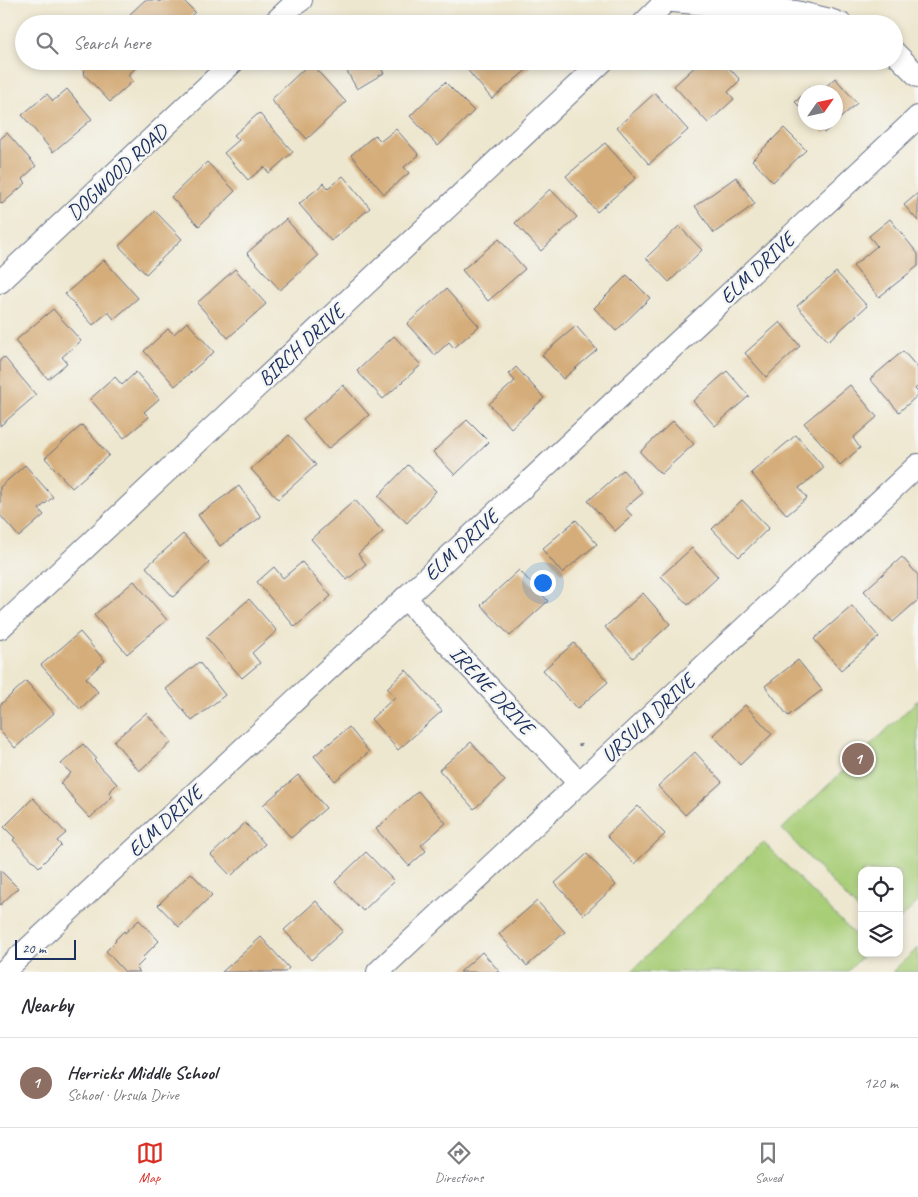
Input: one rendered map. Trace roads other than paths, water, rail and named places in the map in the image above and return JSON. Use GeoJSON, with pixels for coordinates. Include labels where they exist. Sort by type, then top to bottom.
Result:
{"type":"FeatureCollection","features":[{"type":"Feature","properties":{"kind":"street"},"geometry":{"type":"LineString","coordinates":[[282,15],[300,0]]}},
{"type":"Feature","properties":{"kind":"street"},"geometry":{"type":"LineString","coordinates":[[662,0],[796,12],[809,15]]}},
{"type":"Feature","properties":{"kind":"street"},"geometry":{"type":"LineString","coordinates":[[652,15],[667,0]]}},
{"type":"Feature","properties":{"kind":"street"},"geometry":{"type":"LineString","coordinates":[[903,61],[918,76]]}},
{"type":"Feature","properties":{"kind":"street","name":"DOGWOOD ROAD"},"geometry":{"type":"LineString","coordinates":[[0,282],[224,70]]}},
{"type":"Feature","properties":{"kind":"street","name":"BIRCH DRIVE"},"geometry":{"type":"LineString","coordinates":[[0,628],[593,70]]}},
{"type":"Feature","properties":{"kind":"street","name":"ELM DRIVE"},"geometry":{"type":"LineString","coordinates":[[3,972],[918,117]]}},
{"type":"Feature","properties":{"kind":"street","name":"URSULA DRIVE"},"geometry":{"type":"LineString","coordinates":[[378,972],[918,465]]}},
{"type":"Feature","properties":{"kind":"street","name":"IRENE DRIVE"},"geometry":{"type":"LineString","coordinates":[[405,598],[579,783]]}},
{"type":"Feature","properties":{"kind":"place","name":"Herricks Middle School"},"geometry":{"type":"Point","coordinates":[858,759]}}]}
